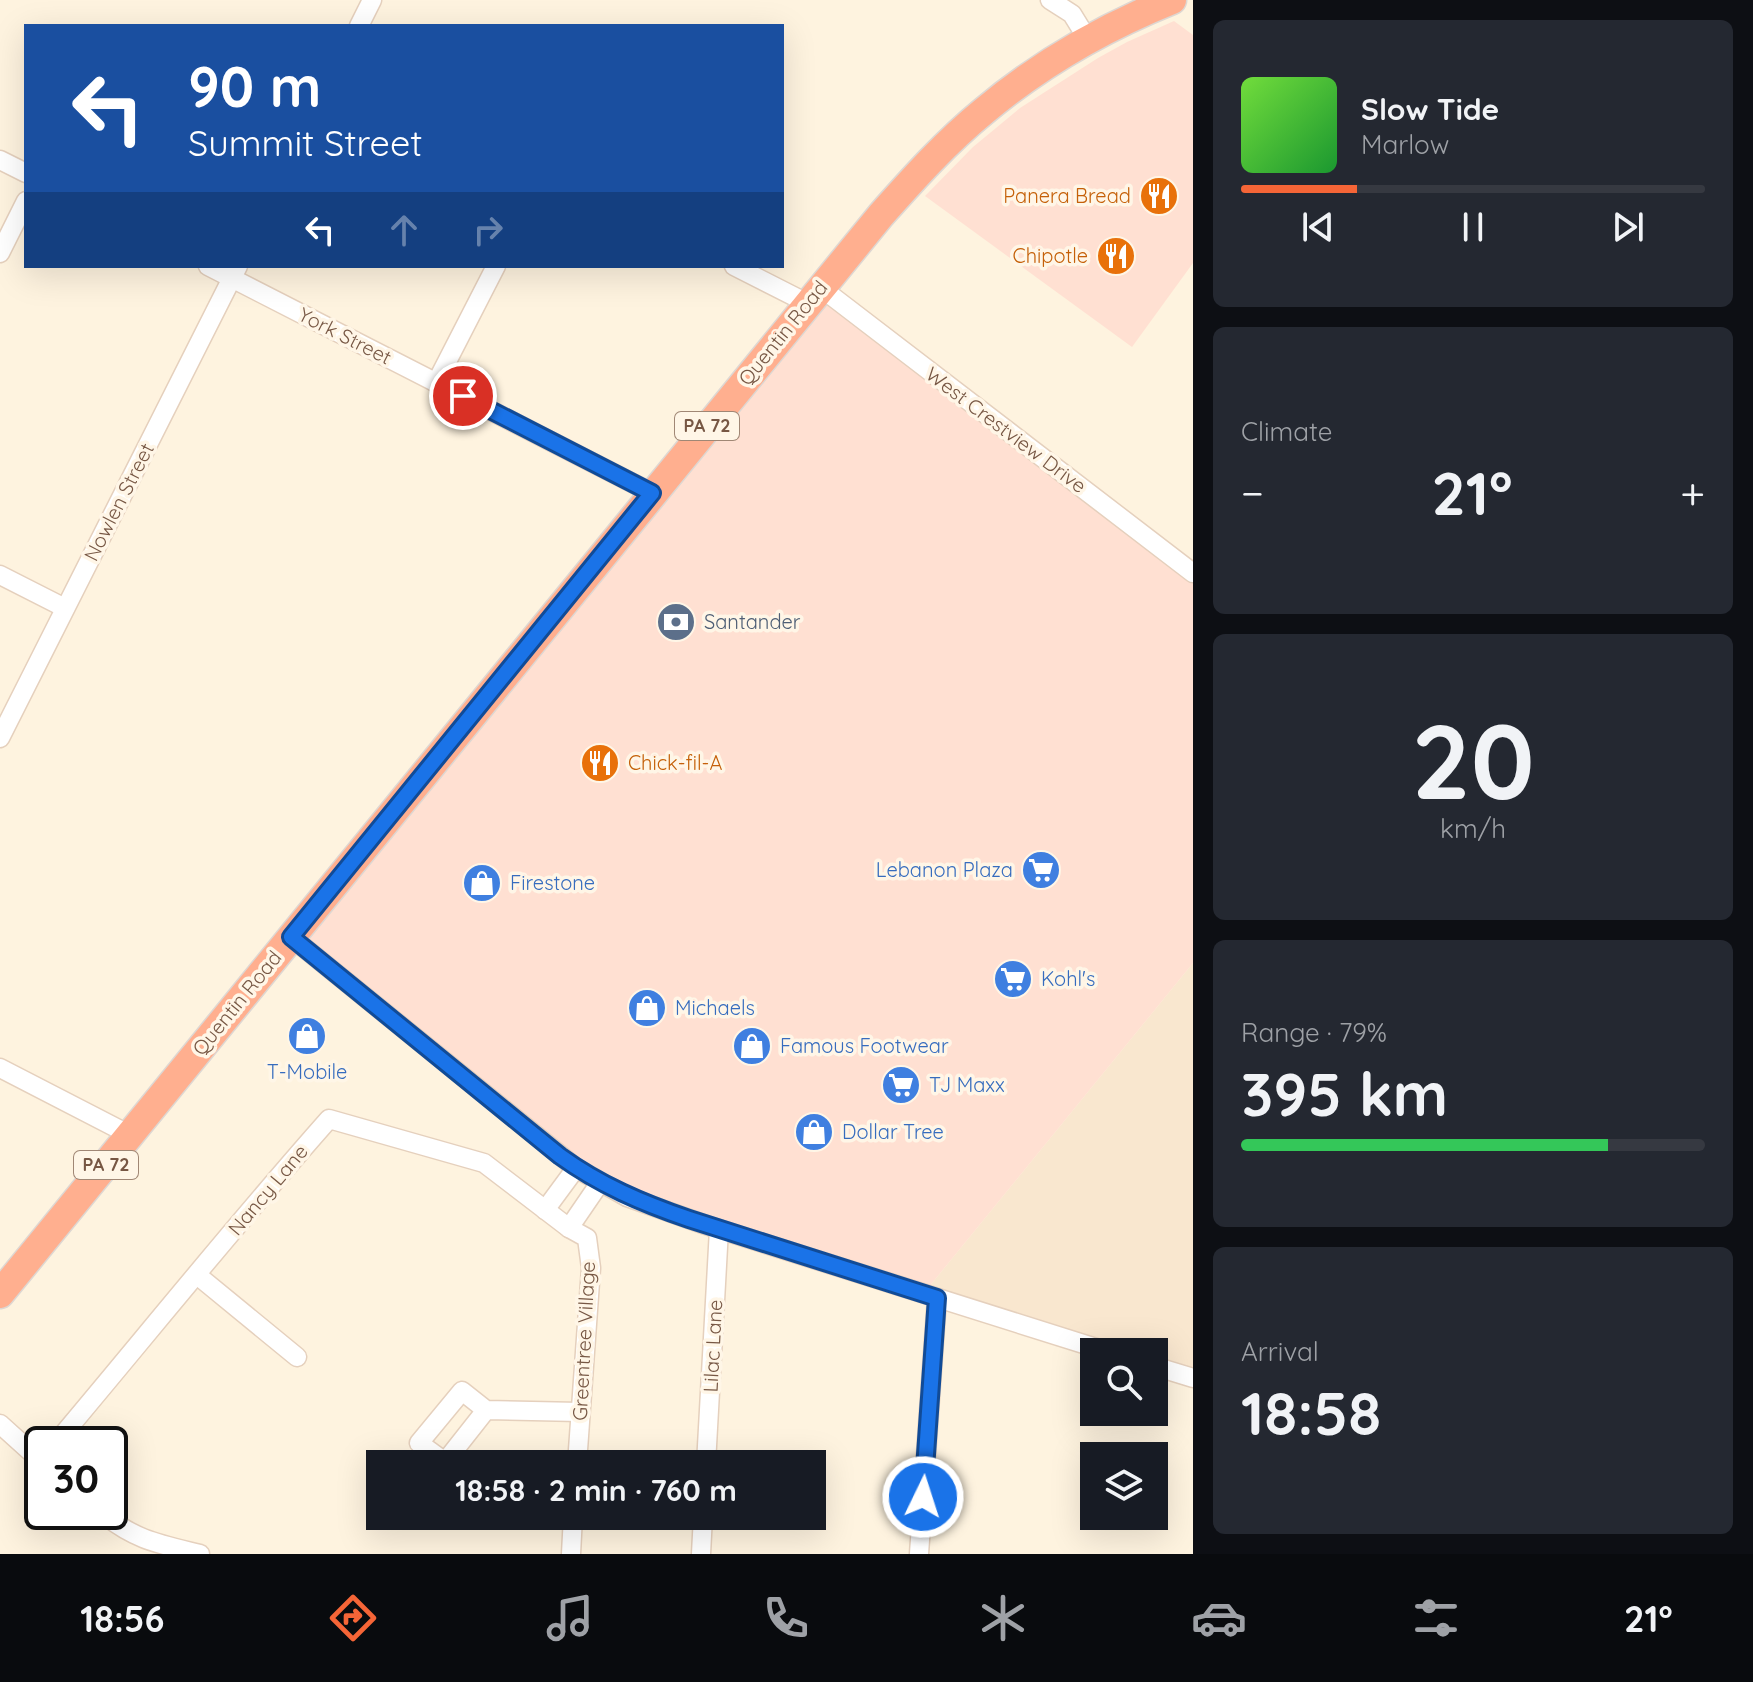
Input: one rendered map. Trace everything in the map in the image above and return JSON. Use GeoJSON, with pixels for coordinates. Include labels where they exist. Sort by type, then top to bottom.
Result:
{"type":"FeatureCollection","features":[{"type":"Feature","properties":{"kind":"highway","name":"Quentin Road"},"geometry":{"type":"LineString","coordinates":[[0,1294],[881,215],[959,132],[1008,92],[1088,40],[1172,0]]}},
{"type":"Feature","properties":{"kind":"street"},"geometry":{"type":"LineString","coordinates":[[360,24],[372,0]]}},
{"type":"Feature","properties":{"kind":"street"},"geometry":{"type":"LineString","coordinates":[[1050,0],[1072,14],[1088,40]]}},
{"type":"Feature","properties":{"kind":"street"},"geometry":{"type":"LineString","coordinates":[[0,160],[24,172]]}},
{"type":"Feature","properties":{"kind":"street"},"geometry":{"type":"LineString","coordinates":[[0,253],[24,205]]}},
{"type":"Feature","properties":{"kind":"street"},"geometry":{"type":"LineString","coordinates":[[436,383],[495,268]]}},
{"type":"Feature","properties":{"kind":"street","name":"West Crestview Drive"},"geometry":{"type":"LineString","coordinates":[[740,268],[814,295],[1193,573]]}},
{"type":"Feature","properties":{"kind":"street","name":"York Street"},"geometry":{"type":"LineString","coordinates":[[235,272],[436,383],[652,493]]}},
{"type":"Feature","properties":{"kind":"street","name":"Nowlen Street"},"geometry":{"type":"LineString","coordinates":[[0,738],[235,272]]}},
{"type":"Feature","properties":{"kind":"street"},"geometry":{"type":"LineString","coordinates":[[0,575],[65,608]]}},
{"type":"Feature","properties":{"kind":"street"},"geometry":{"type":"LineString","coordinates":[[291,937],[576,1168],[617,1192],[719,1229],[1080,1343]]}},
{"type":"Feature","properties":{"kind":"street"},"geometry":{"type":"LineString","coordinates":[[0,1068],[130,1135]]}},
{"type":"Feature","properties":{"kind":"street","name":"Nancy Lane"},"geometry":{"type":"LineString","coordinates":[[70,1426],[266,1189],[329,1119],[484,1163],[545,1210]]}},
{"type":"Feature","properties":{"kind":"street"},"geometry":{"type":"LineString","coordinates":[[545,1210],[576,1168]]}},
{"type":"Feature","properties":{"kind":"street"},"geometry":{"type":"LineString","coordinates":[[569,1228],[598,1181]]}},
{"type":"Feature","properties":{"kind":"street","name":"Greentree Village"},"geometry":{"type":"LineString","coordinates":[[545,1210],[587,1238],[591,1268],[578,1450]]}},
{"type":"Feature","properties":{"kind":"street","name":"Lilac Lane"},"geometry":{"type":"LineString","coordinates":[[707,1450],[719,1229]]}},
{"type":"Feature","properties":{"kind":"street"},"geometry":{"type":"LineString","coordinates":[[197,1275],[297,1357]]}},
{"type":"Feature","properties":{"kind":"street"},"geometry":{"type":"LineString","coordinates":[[919,1554],[937,1298]]}},
{"type":"Feature","properties":{"kind":"street"},"geometry":{"type":"LineString","coordinates":[[1168,1370],[1193,1378]]}},
{"type":"Feature","properties":{"kind":"street"},"geometry":{"type":"LineString","coordinates":[[486,1410],[580,1412]]}},
{"type":"Feature","properties":{"kind":"street"},"geometry":{"type":"LineString","coordinates":[[0,1424],[24,1445]]}},
{"type":"Feature","properties":{"kind":"street"},"geometry":{"type":"LineString","coordinates":[[123,1530],[136,1537],[200,1554]]}},
{"type":"Feature","properties":{"kind":"street"},"geometry":{"type":"LineString","coordinates":[[571,1554],[572,1530]]}},
{"type":"Feature","properties":{"kind":"street"},"geometry":{"type":"LineString","coordinates":[[701,1554],[702,1530]]}},
{"type":"Feature","properties":{"kind":"shaded area"},"geometry":{"type":"Polygon","coordinates":[[[1174,21],[1193,35],[1193,263],[1132,347],[925,196],[973,147],[1020,108],[1098,58],[1174,21]]]}},
{"type":"Feature","properties":{"kind":"shaded area"},"geometry":{"type":"Polygon","coordinates":[[[820,287],[1193,573],[1193,963],[924,1293],[627,1197],[291,937],[820,287]]]}},
{"type":"Feature","properties":{"kind":"shaded area"},"geometry":{"type":"Polygon","coordinates":[[[1193,963],[1193,1378],[1168,1370],[1168,1338],[1080,1338],[1080,1343],[924,1293],[1193,963]]]}},
{"type":"Feature","properties":{"kind":"place","name":"Panera Bread"},"geometry":{"type":"Point","coordinates":[1159,196]}},
{"type":"Feature","properties":{"kind":"place","name":"Chipotle"},"geometry":{"type":"Point","coordinates":[1116,256]}},
{"type":"Feature","properties":{"kind":"place","name":"Santander"},"geometry":{"type":"Point","coordinates":[676,622]}},
{"type":"Feature","properties":{"kind":"place","name":"Chick-fil-A"},"geometry":{"type":"Point","coordinates":[600,763]}},
{"type":"Feature","properties":{"kind":"place","name":"Lebanon Plaza"},"geometry":{"type":"Point","coordinates":[1041,870]}},
{"type":"Feature","properties":{"kind":"place","name":"Firestone"},"geometry":{"type":"Point","coordinates":[482,883]}},
{"type":"Feature","properties":{"kind":"place","name":"Kohl's"},"geometry":{"type":"Point","coordinates":[1013,979]}},
{"type":"Feature","properties":{"kind":"place","name":"Michaels"},"geometry":{"type":"Point","coordinates":[647,1008]}},
{"type":"Feature","properties":{"kind":"place","name":"T-Mobile"},"geometry":{"type":"Point","coordinates":[307,1036]}},
{"type":"Feature","properties":{"kind":"place","name":"Famous Footwear"},"geometry":{"type":"Point","coordinates":[752,1046]}},
{"type":"Feature","properties":{"kind":"place","name":"TJ Maxx"},"geometry":{"type":"Point","coordinates":[901,1085]}},
{"type":"Feature","properties":{"kind":"place","name":"Dollar Tree"},"geometry":{"type":"Point","coordinates":[814,1132]}},
{"type":"Feature","properties":{"kind":"route"},"geometry":{"type":"LineString","coordinates":[[463,396],[652,493],[291,937],[560,1156],[608,1187],[649,1206],[937,1298],[923,1497]]}}]}
